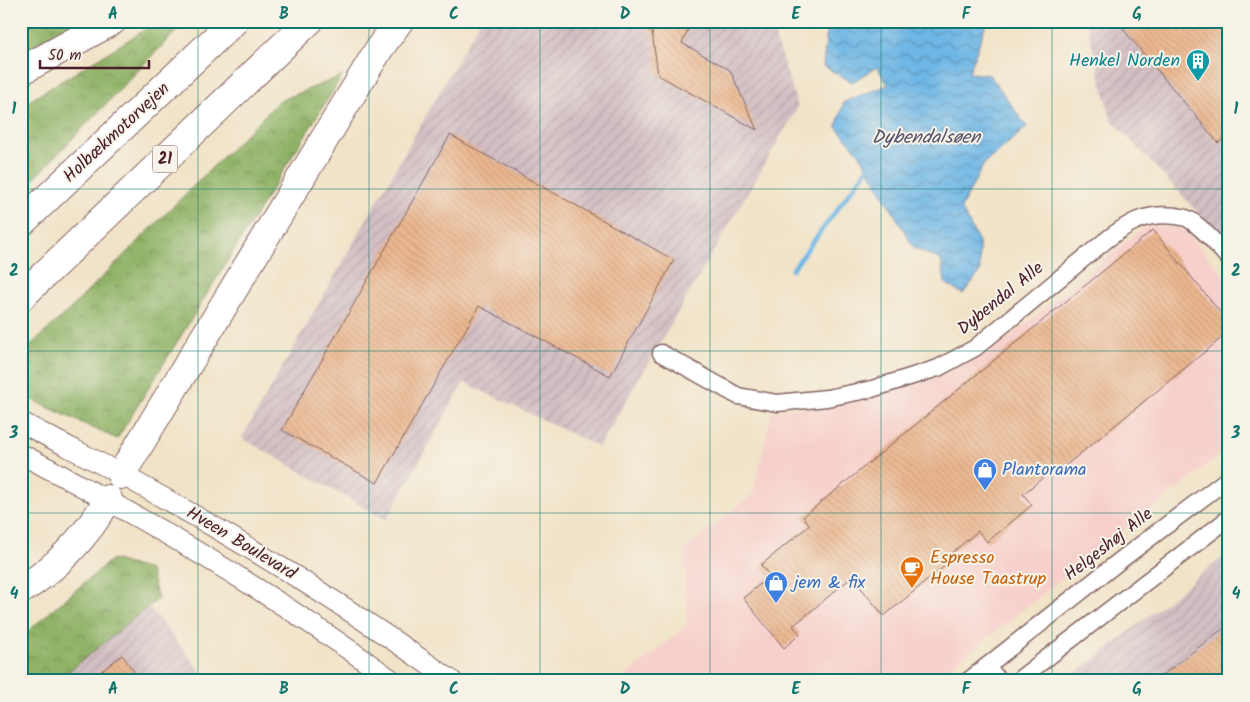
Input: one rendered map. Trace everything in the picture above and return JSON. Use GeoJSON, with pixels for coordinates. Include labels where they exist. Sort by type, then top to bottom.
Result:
{"type":"FeatureCollection","features":[{"type":"Feature","properties":{"kind":"highway"},"geometry":{"type":"LineString","coordinates":[[21,71],[112,21]]}},
{"type":"Feature","properties":{"kind":"highway","name":"Holbækmotorvejen"},"geometry":{"type":"LineString","coordinates":[[21,223],[234,21]]}},
{"type":"Feature","properties":{"kind":"highway","name":"21"},"geometry":{"type":"LineString","coordinates":[[21,297],[309,21]]}},
{"type":"Feature","properties":{"kind":"highway"},"geometry":{"type":"LineString","coordinates":[[121,475],[374,58],[399,21]]}},
{"type":"Feature","properties":{"kind":"highway"},"geometry":{"type":"LineString","coordinates":[[21,590],[37,581],[66,554],[101,511],[108,499]]}},
{"type":"Feature","properties":{"kind":"street","name":"Dybendal Alle"},"geometry":{"type":"LineString","coordinates":[[661,353],[738,396],[777,403],[828,398],[872,389],[938,368],[976,348],[1111,236],[1125,226],[1145,217],[1165,215],[1189,218],[1204,231],[1229,259]]}},
{"type":"Feature","properties":{"kind":"street","name":"Hveen Boulevard"},"geometry":{"type":"LineString","coordinates":[[21,422],[134,481],[265,558],[368,622],[452,681]]}},
{"type":"Feature","properties":{"kind":"street","name":"Hveen Boulevard"},"geometry":{"type":"LineString","coordinates":[[21,454],[108,499],[252,585],[394,681]]}},
{"type":"Feature","properties":{"kind":"street"},"geometry":{"type":"LineString","coordinates":[[108,499],[121,475]]}},
{"type":"Feature","properties":{"kind":"street","name":"Helgeshøj Alle"},"geometry":{"type":"LineString","coordinates":[[969,680],[1122,559],[1229,478]]}},
{"type":"Feature","properties":{"kind":"street"},"geometry":{"type":"LineString","coordinates":[[1017,681],[1229,518]]}},
{"type":"Feature","properties":{"kind":"street"},"geometry":{"type":"LineString","coordinates":[[987,666],[1000,681]]}},
{"type":"Feature","properties":{"kind":"shaded area"},"geometry":{"type":"Polygon","coordinates":[[[480,21],[770,21],[798,107],[599,447],[464,382],[386,520],[242,438],[480,21]]]}},
{"type":"Feature","properties":{"kind":"shaded area"},"geometry":{"type":"Polygon","coordinates":[[[1086,21],[1229,21],[1229,246],[1111,119],[1086,21]]]}},
{"type":"Feature","properties":{"kind":"shaded area"},"geometry":{"type":"Polygon","coordinates":[[[1147,225],[1182,228],[1229,280],[1229,448],[932,681],[620,681],[687,625],[685,549],[753,494],[772,411],[864,401],[939,377],[994,350],[1147,225]]]}},
{"type":"Feature","properties":{"kind":"shaded area"},"geometry":{"type":"Polygon","coordinates":[[[1229,552],[1229,681],[1067,681],[1229,552]]]}},
{"type":"Feature","properties":{"kind":"shaded area"},"geometry":{"type":"Polygon","coordinates":[[[140,595],[208,681],[28,681],[140,595]]]}},
{"type":"Feature","properties":{"kind":"green space"},"geometry":{"type":"Polygon","coordinates":[[[25,21],[79,21],[21,53],[21,23],[25,21]]]}},
{"type":"Feature","properties":{"kind":"green space"},"geometry":{"type":"Polygon","coordinates":[[[159,21],[186,21],[21,192],[21,106],[159,21]]]}},
{"type":"Feature","properties":{"kind":"green space"},"geometry":{"type":"Polygon","coordinates":[[[342,76],[117,439],[21,395],[21,354],[69,310],[279,101],[342,76]]]}},
{"type":"Feature","properties":{"kind":"green space"},"geometry":{"type":"Polygon","coordinates":[[[112,559],[150,570],[158,599],[57,681],[21,681],[21,637],[112,559]]]}},
{"type":"Feature","properties":{"kind":"water","name":"Dybendalsøen"},"geometry":{"type":"Polygon","coordinates":[[[828,21],[987,21],[969,73],[990,75],[1027,127],[984,164],[961,208],[979,242],[980,272],[963,294],[945,283],[941,260],[914,248],[859,153],[836,127],[844,102],[888,85],[877,67],[852,82],[823,66],[828,21]]]}},
{"type":"Feature","properties":{"kind":"building"},"geometry":{"type":"Polygon","coordinates":[[[633,21],[692,21],[682,43],[730,70],[757,130],[658,75],[652,32],[633,21]]]}},
{"type":"Feature","properties":{"kind":"building","name":"Henkel Norden"},"geometry":{"type":"Polygon","coordinates":[[[1133,21],[1229,21],[1229,134],[1218,143],[1123,29],[1133,21]]]}},
{"type":"Feature","properties":{"kind":"building"},"geometry":{"type":"Polygon","coordinates":[[[450,135],[674,260],[610,376],[479,306],[377,483],[282,430],[450,135]]]}},
{"type":"Feature","properties":{"kind":"building"},"geometry":{"type":"Polygon","coordinates":[[[1153,230],[1229,323],[1229,332],[1059,471],[1056,467],[1023,494],[1032,505],[987,542],[978,531],[948,556],[952,560],[884,616],[852,577],[793,626],[800,634],[784,648],[743,598],[770,576],[761,565],[810,525],[803,517],[1153,230]]]}},
{"type":"Feature","properties":{"kind":"building"},"geometry":{"type":"Polygon","coordinates":[[[1229,624],[1229,681],[1155,681],[1229,624]]]}},
{"type":"Feature","properties":{"kind":"building"},"geometry":{"type":"Polygon","coordinates":[[[122,655],[141,681],[89,681],[122,655]]]}},
{"type":"Feature","properties":{"kind":"waterway"},"geometry":{"type":"LineString","coordinates":[[792,270],[868,168]]}},
{"type":"Feature","properties":{"kind":"place","name":"Henkel Norden"},"geometry":{"type":"Point","coordinates":[1198,82]}},
{"type":"Feature","properties":{"kind":"place","name":"Plantorama"},"geometry":{"type":"Point","coordinates":[985,491]}},
{"type":"Feature","properties":{"kind":"place","name":"Espresso House Taastrup"},"geometry":{"type":"Point","coordinates":[912,589]}},
{"type":"Feature","properties":{"kind":"place","name":"jem & fix"},"geometry":{"type":"Point","coordinates":[776,604]}}]}
